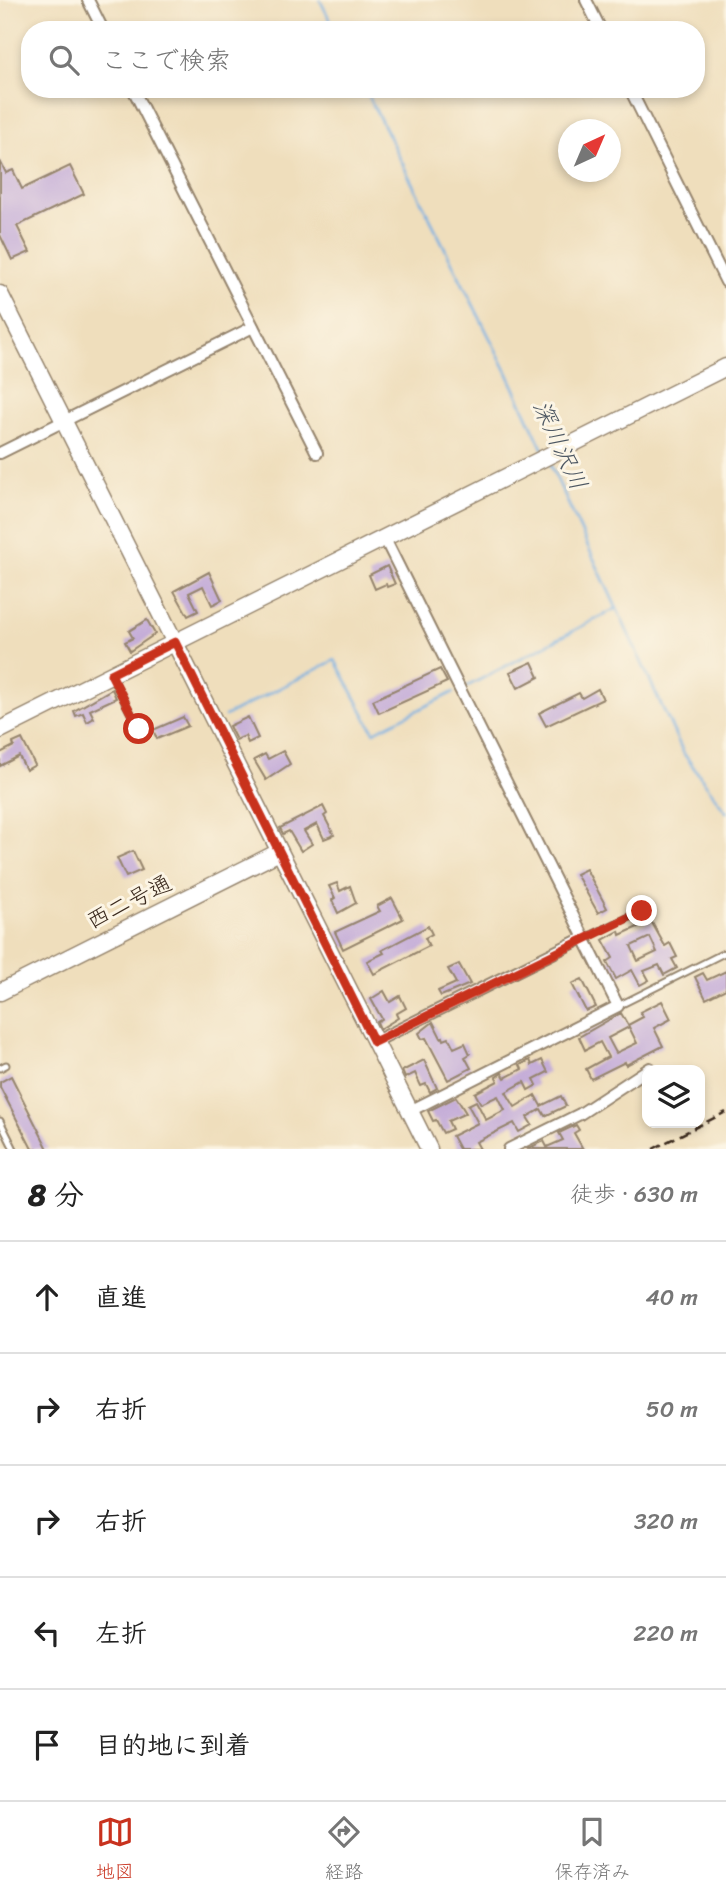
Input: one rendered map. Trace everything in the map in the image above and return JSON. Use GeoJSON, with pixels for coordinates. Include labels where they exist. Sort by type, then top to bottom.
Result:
{"type":"FeatureCollection","features":[{"type":"Feature","properties":{"kind":"street"},"geometry":{"type":"LineString","coordinates":[[88,0],[98,21]]}},
{"type":"Feature","properties":{"kind":"street"},"geometry":{"type":"LineString","coordinates":[[586,0],[596,21]]}},
{"type":"Feature","properties":{"kind":"street"},"geometry":{"type":"LineString","coordinates":[[138,98],[317,453]]}},
{"type":"Feature","properties":{"kind":"street"},"geometry":{"type":"LineString","coordinates":[[634,98],[726,282]]}},
{"type":"Feature","properties":{"kind":"street"},"geometry":{"type":"LineString","coordinates":[[0,294],[429,1149]]}},
{"type":"Feature","properties":{"kind":"street"},"geometry":{"type":"LineString","coordinates":[[0,453],[253,327]]}},
{"type":"Feature","properties":{"kind":"street"},"geometry":{"type":"LineString","coordinates":[[0,730],[726,367]]}},
{"type":"Feature","properties":{"kind":"street"},"geometry":{"type":"LineString","coordinates":[[384,537],[618,1006],[410,1111]]}},
{"type":"Feature","properties":{"kind":"street","name":"西二号通"},"geometry":{"type":"LineString","coordinates":[[0,992],[279,852]]}},
{"type":"Feature","properties":{"kind":"street"},"geometry":{"type":"LineString","coordinates":[[374,1042],[583,938]]}},
{"type":"Feature","properties":{"kind":"street"},"geometry":{"type":"LineString","coordinates":[[509,1149],[580,1114],[642,1073]]}},
{"type":"Feature","properties":{"kind":"lane"},"geometry":{"type":"LineString","coordinates":[[111,674],[139,729]]}},
{"type":"Feature","properties":{"kind":"lane"},"geometry":{"type":"LineString","coordinates":[[583,938],[642,911]]}},
{"type":"Feature","properties":{"kind":"lane"},"geometry":{"type":"LineString","coordinates":[[618,1006],[724,953]]}},
{"type":"Feature","properties":{"kind":"lane"},"geometry":{"type":"LineString","coordinates":[[0,1121],[14,1149]]}},
{"type":"Feature","properties":{"kind":"building"},"geometry":{"type":"Polygon","coordinates":[[[0,161],[6,173],[13,170],[22,189],[70,166],[84,194],[17,226],[30,252],[12,260],[0,235],[0,161]]]}},
{"type":"Feature","properties":{"kind":"building"},"geometry":{"type":"Polygon","coordinates":[[[387,566],[395,584],[387,587],[386,584],[375,589],[369,575],[387,566]]]}},
{"type":"Feature","properties":{"kind":"building"},"geometry":{"type":"Polygon","coordinates":[[[209,572],[222,600],[212,605],[203,586],[189,593],[198,611],[188,616],[174,591],[209,572]]]}},
{"type":"Feature","properties":{"kind":"building"},"geometry":{"type":"Polygon","coordinates":[[[147,620],[155,634],[130,651],[125,642],[133,638],[129,631],[147,620]]]}},
{"type":"Feature","properties":{"kind":"building"},"geometry":{"type":"Polygon","coordinates":[[[532,662],[539,677],[518,688],[510,672],[532,662]]]}},
{"type":"Feature","properties":{"kind":"building"},"geometry":{"type":"Polygon","coordinates":[[[440,669],[447,682],[379,713],[373,700],[440,669]]]}},
{"type":"Feature","properties":{"kind":"building"},"geometry":{"type":"Polygon","coordinates":[[[112,689],[116,698],[90,710],[94,718],[87,722],[83,713],[76,716],[74,711],[112,689]]]}},
{"type":"Feature","properties":{"kind":"building"},"geometry":{"type":"Polygon","coordinates":[[[598,689],[603,699],[546,726],[539,713],[579,693],[582,698],[598,689]]]}},
{"type":"Feature","properties":{"kind":"building"},"geometry":{"type":"Polygon","coordinates":[[[183,717],[188,726],[157,739],[153,730],[183,717]]]}},
{"type":"Feature","properties":{"kind":"building"},"geometry":{"type":"Polygon","coordinates":[[[248,717],[258,738],[248,743],[245,736],[236,740],[229,726],[248,717]]]}},
{"type":"Feature","properties":{"kind":"building"},"geometry":{"type":"Polygon","coordinates":[[[22,739],[35,765],[26,770],[19,756],[0,766],[0,753],[22,739]]]}},
{"type":"Feature","properties":{"kind":"building"},"geometry":{"type":"Polygon","coordinates":[[[283,751],[290,764],[266,780],[254,760],[265,754],[268,759],[283,751]]]}},
{"type":"Feature","properties":{"kind":"building"},"geometry":{"type":"Polygon","coordinates":[[[323,806],[327,814],[324,816],[334,835],[324,839],[317,824],[304,831],[312,844],[301,851],[289,831],[283,834],[280,828],[323,806]]]}},
{"type":"Feature","properties":{"kind":"building"},"geometry":{"type":"Polygon","coordinates":[[[133,851],[142,870],[126,877],[117,858],[133,851]]]}},
{"type":"Feature","properties":{"kind":"building"},"geometry":{"type":"Polygon","coordinates":[[[586,869],[607,908],[598,913],[576,874],[586,869]]]}},
{"type":"Feature","properties":{"kind":"building"},"geometry":{"type":"Polygon","coordinates":[[[337,883],[340,891],[350,886],[356,903],[338,913],[329,886],[337,883]]]}},
{"type":"Feature","properties":{"kind":"building"},"geometry":{"type":"Polygon","coordinates":[[[392,898],[403,919],[343,949],[335,932],[380,911],[377,906],[392,898]]]}},
{"type":"Feature","properties":{"kind":"building"},"geometry":{"type":"Polygon","coordinates":[[[651,921],[665,946],[670,943],[677,957],[672,959],[677,968],[664,975],[659,965],[644,971],[649,980],[640,985],[632,970],[616,979],[607,962],[613,958],[603,940],[619,931],[620,935],[651,921]],[[650,937],[631,946],[638,961],[657,952],[650,937]]]}},
{"type":"Feature","properties":{"kind":"building"},"geometry":{"type":"Polygon","coordinates":[[[428,926],[432,934],[425,938],[429,946],[374,974],[367,961],[428,926]]]}},
{"type":"Feature","properties":{"kind":"building"},"geometry":{"type":"Polygon","coordinates":[[[459,964],[470,984],[441,996],[438,991],[456,983],[448,969],[459,964]]]}},
{"type":"Feature","properties":{"kind":"building"},"geometry":{"type":"Polygon","coordinates":[[[726,971],[726,989],[706,999],[695,977],[703,973],[707,980],[726,971]]]}},
{"type":"Feature","properties":{"kind":"building"},"geometry":{"type":"Polygon","coordinates":[[[582,979],[596,1007],[586,1011],[572,984],[582,979]]]}},
{"type":"Feature","properties":{"kind":"building"},"geometry":{"type":"Polygon","coordinates":[[[384,991],[390,1002],[400,996],[406,1008],[396,1014],[398,1018],[380,1029],[377,1022],[382,1019],[371,999],[384,991]]]}},
{"type":"Feature","properties":{"kind":"building"},"geometry":{"type":"Polygon","coordinates":[[[662,1001],[671,1019],[654,1028],[663,1046],[591,1079],[586,1069],[608,1057],[600,1042],[585,1050],[579,1037],[621,1013],[629,1027],[628,1025],[643,1017],[640,1012],[662,1001]],[[629,1027],[608,1038],[616,1053],[637,1043],[629,1027]]]}},
{"type":"Feature","properties":{"kind":"building"},"geometry":{"type":"Polygon","coordinates":[[[433,1022],[441,1038],[449,1038],[454,1048],[465,1043],[470,1054],[465,1057],[471,1068],[448,1080],[426,1038],[422,1039],[419,1033],[433,1022]]]}},
{"type":"Feature","properties":{"kind":"building"},"geometry":{"type":"Polygon","coordinates":[[[424,1060],[437,1088],[430,1092],[426,1084],[421,1086],[415,1073],[405,1078],[402,1071],[424,1060]]]}},
{"type":"Feature","properties":{"kind":"building"},"geometry":{"type":"Polygon","coordinates":[[[530,1060],[532,1065],[542,1060],[548,1072],[534,1079],[537,1085],[528,1090],[524,1082],[506,1092],[515,1107],[535,1095],[541,1106],[561,1096],[566,1106],[545,1116],[541,1109],[527,1117],[532,1125],[519,1132],[514,1123],[476,1142],[480,1149],[459,1149],[452,1136],[478,1123],[468,1105],[476,1101],[486,1120],[505,1110],[498,1096],[481,1104],[475,1093],[498,1081],[496,1077],[502,1073],[505,1078],[522,1069],[520,1065],[530,1060]]]}},
{"type":"Feature","properties":{"kind":"building"},"geometry":{"type":"Polygon","coordinates":[[[11,1076],[48,1149],[32,1149],[0,1087],[0,1082],[11,1076]]]}},
{"type":"Feature","properties":{"kind":"building"},"geometry":{"type":"Polygon","coordinates":[[[456,1097],[466,1113],[448,1121],[452,1129],[443,1133],[428,1111],[456,1097]]]}},
{"type":"Feature","properties":{"kind":"building"},"geometry":{"type":"Polygon","coordinates":[[[576,1125],[579,1130],[574,1133],[583,1149],[527,1149],[544,1141],[547,1147],[563,1140],[559,1133],[576,1125]]]}},
{"type":"Feature","properties":{"kind":"waterway","name":"深川沢川"},"geometry":{"type":"LineString","coordinates":[[320,0],[330,21]]}},
{"type":"Feature","properties":{"kind":"waterway","name":"深川沢川"},"geometry":{"type":"LineString","coordinates":[[370,98],[507,372],[543,450]]}},
{"type":"Feature","properties":{"kind":"waterway","name":"深川沢川"},"geometry":{"type":"LineString","coordinates":[[549,462],[684,754],[726,812]]}},
{"type":"Feature","properties":{"kind":"waterway"},"geometry":{"type":"LineString","coordinates":[[464,688],[617,608]]}},
{"type":"Feature","properties":{"kind":"waterway"},"geometry":{"type":"LineString","coordinates":[[225,716],[335,660],[374,732],[454,692]]}},
{"type":"Feature","properties":{"kind":"railway"},"geometry":{"type":"LineString","coordinates":[[653,1149],[726,1112]]}},
{"type":"Feature","properties":{"kind":"route"},"geometry":{"type":"LineString","coordinates":[[139,729],[111,674],[175,642],[374,1042],[642,911]]}}]}
